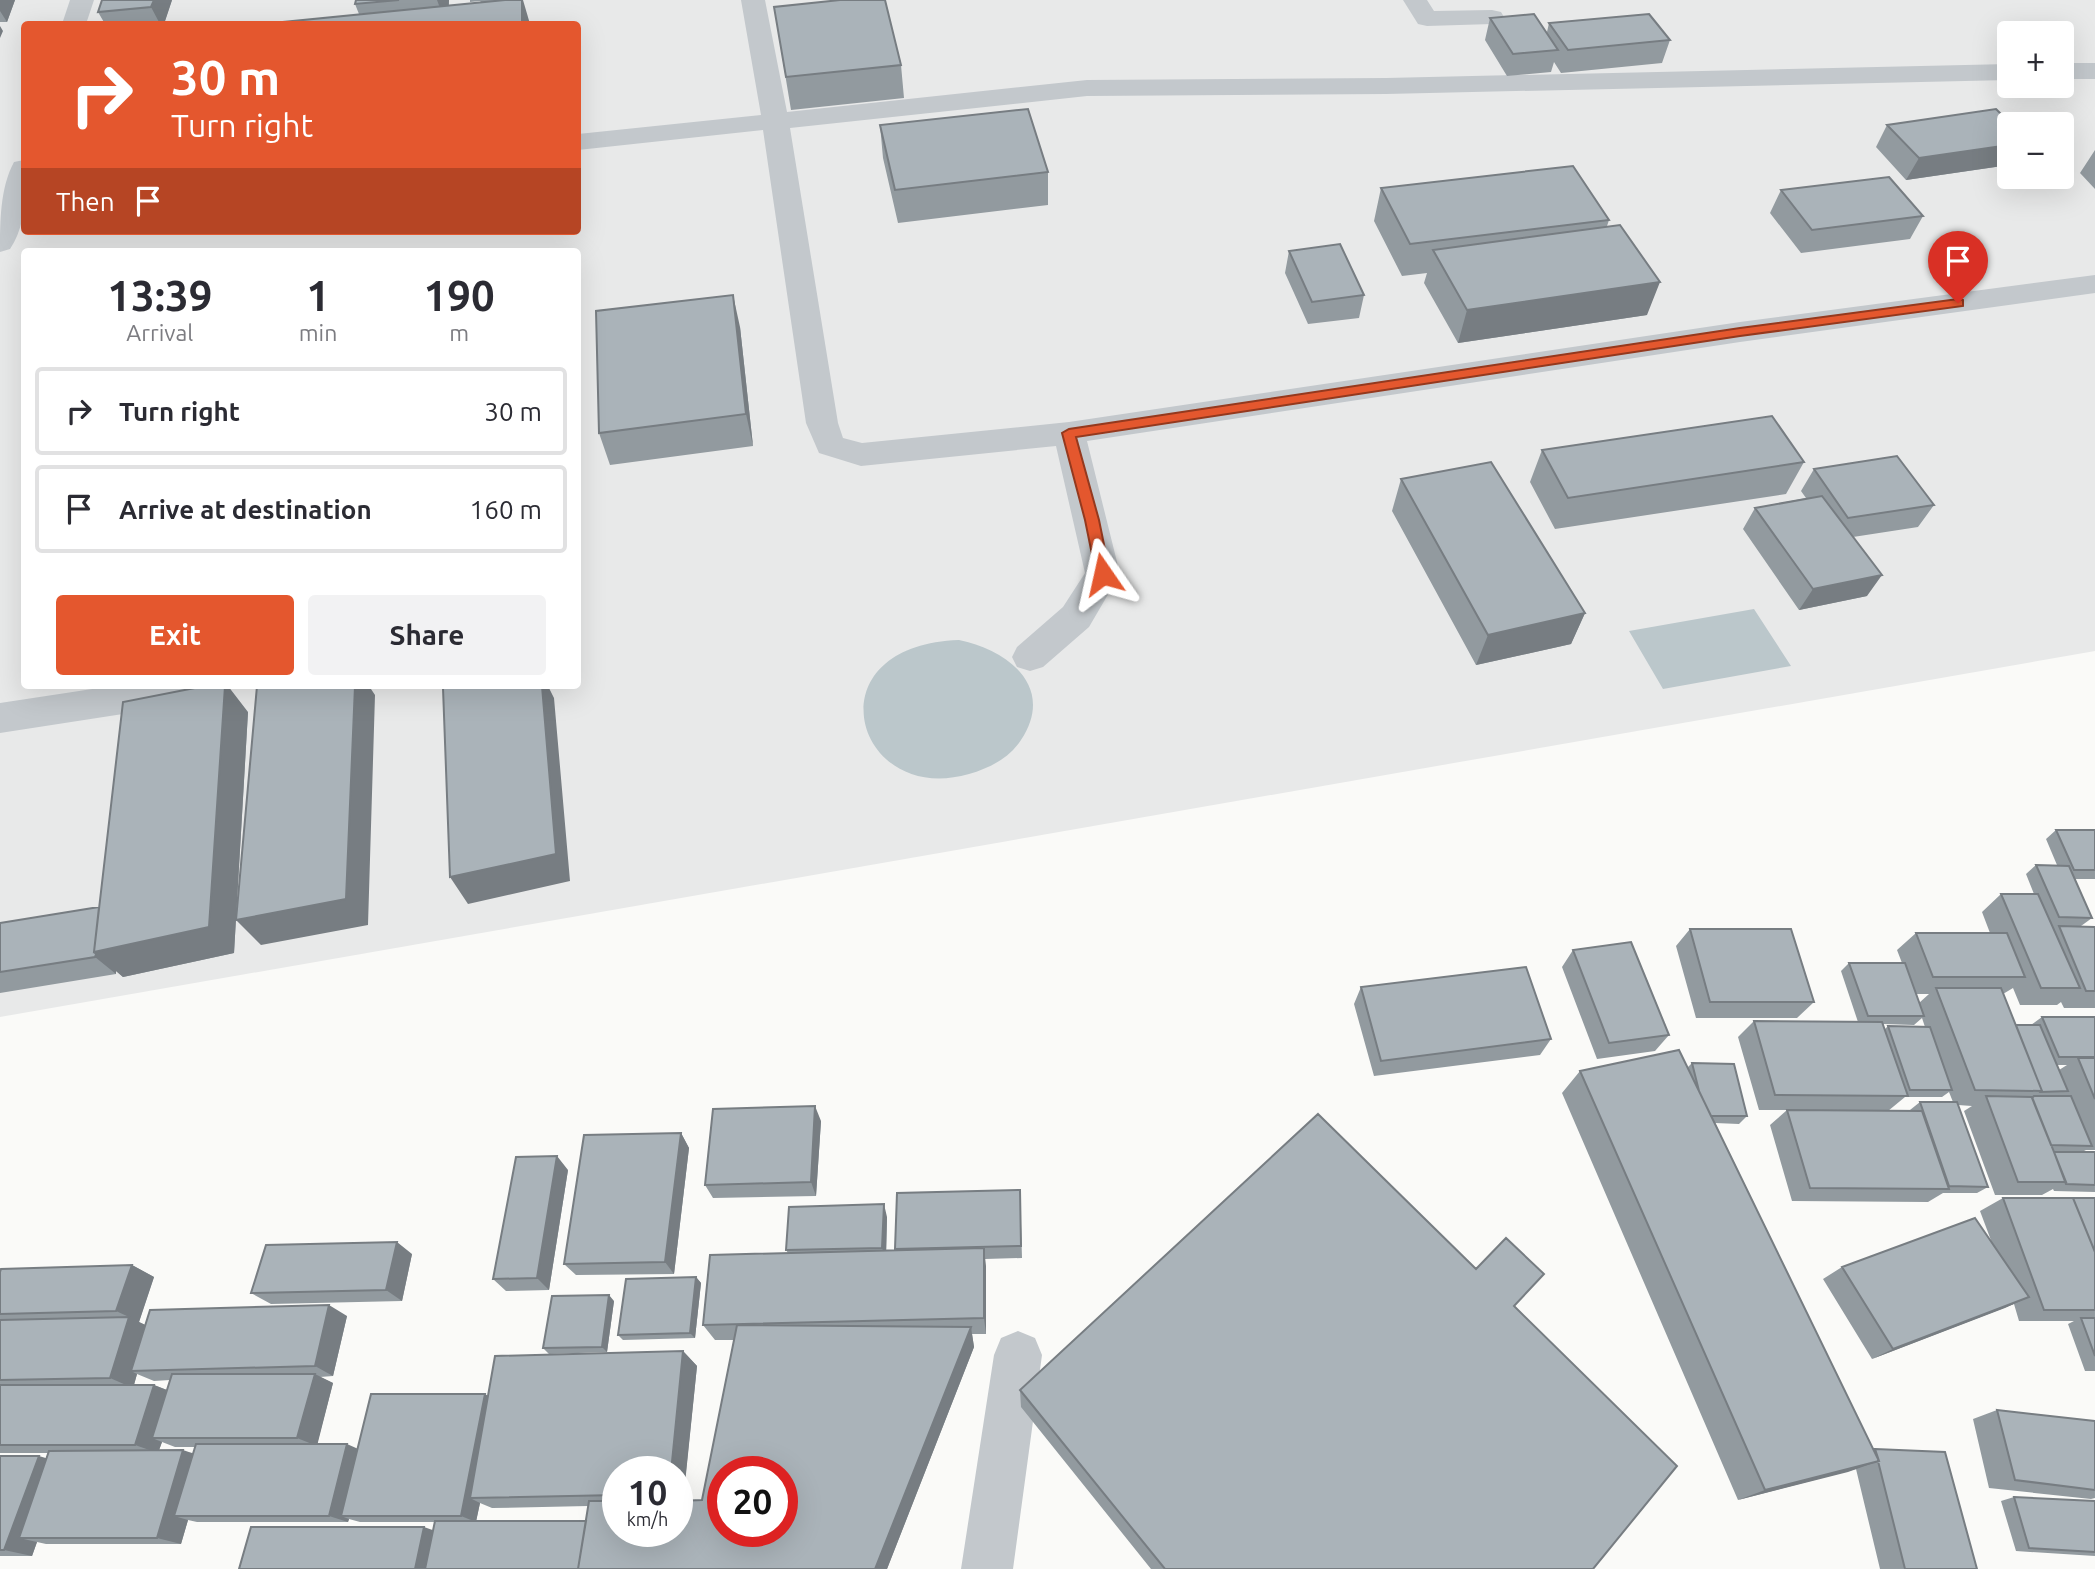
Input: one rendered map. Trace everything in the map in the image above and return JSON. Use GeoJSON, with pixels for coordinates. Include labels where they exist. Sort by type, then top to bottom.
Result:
{"type":"FeatureCollection","features":[{"type":"Feature","properties":{"kind":"lane"},"geometry":{"type":"LineString","coordinates":[[75,21],[82,0]]}},
{"type":"Feature","properties":{"kind":"lane"},"geometry":{"type":"LineString","coordinates":[[753,0],[775,120],[822,423],[830,445],[861,455],[1069,433],[1740,332],[2095,285]]}},
{"type":"Feature","properties":{"kind":"lane"},"geometry":{"type":"LineString","coordinates":[[1415,0],[1427,19],[1492,17]]}},
{"type":"Feature","properties":{"kind":"lane"},"geometry":{"type":"LineString","coordinates":[[2074,71],[2095,71]]}},
{"type":"Feature","properties":{"kind":"lane"},"geometry":{"type":"LineString","coordinates":[[581,142],[1087,88],[1386,86],[1997,72]]}},
{"type":"Feature","properties":{"kind":"lane"},"geometry":{"type":"LineString","coordinates":[[0,243],[18,207],[21,188]]}},
{"type":"Feature","properties":{"kind":"lane"},"geometry":{"type":"LineString","coordinates":[[1030,657],[1076,617],[1103,574],[1069,433]]}},
{"type":"Feature","properties":{"kind":"lane"},"geometry":{"type":"LineString","coordinates":[[0,718],[188,689]]}},
{"type":"Feature","properties":{"kind":"lane"},"geometry":{"type":"LineString","coordinates":[[987,1569],[1018,1355]]}},
{"type":"Feature","properties":{"kind":"shaded area"},"geometry":{"type":"Polygon","coordinates":[[[0,0],[2095,0],[2095,651],[0,1017],[0,0]]]}},
{"type":"Feature","properties":{"kind":"shaded area"},"geometry":{"type":"Polygon","coordinates":[[[1754,609],[1791,666],[1663,689],[1629,631],[1754,609]]]}},
{"type":"Feature","properties":{"kind":"shaded area"},"geometry":{"type":"Polygon","coordinates":[[[959,640],[994,652],[1009,662],[1030,688],[1033,703],[1030,721],[1021,740],[998,762],[969,774],[929,778],[898,768],[876,747],[865,721],[866,693],[881,668],[912,649],[959,640]]]}},
{"type":"Feature","properties":{"kind":"building"},"geometry":{"type":"Polygon","coordinates":[[[102,0],[154,0],[151,7],[98,12],[102,0]]]}},
{"type":"Feature","properties":{"kind":"building"},"geometry":{"type":"Polygon","coordinates":[[[356,0],[399,0],[355,4],[356,0]]]}},
{"type":"Feature","properties":{"kind":"building"},"geometry":{"type":"Polygon","coordinates":[[[505,0],[522,0],[522,21],[293,21],[505,0]]]}},
{"type":"Feature","properties":{"kind":"building"},"geometry":{"type":"Polygon","coordinates":[[[840,0],[885,0],[901,65],[786,77],[774,7],[840,0]]]}},
{"type":"Feature","properties":{"kind":"building"},"geometry":{"type":"Polygon","coordinates":[[[1534,14],[1558,50],[1513,54],[1490,18],[1534,14]]]}},
{"type":"Feature","properties":{"kind":"building"},"geometry":{"type":"Polygon","coordinates":[[[1649,14],[1670,40],[1568,50],[1549,23],[1649,14]]]}},
{"type":"Feature","properties":{"kind":"building"},"geometry":{"type":"Polygon","coordinates":[[[1028,109],[1048,172],[895,190],[880,125],[1028,109]]]}},
{"type":"Feature","properties":{"kind":"building"},"geometry":{"type":"Polygon","coordinates":[[[1996,109],[1999,112],[1997,147],[1919,158],[1887,125],[1996,109]]]}},
{"type":"Feature","properties":{"kind":"building"},"geometry":{"type":"Polygon","coordinates":[[[1573,166],[1609,220],[1410,244],[1381,188],[1573,166]]]}},
{"type":"Feature","properties":{"kind":"building"},"geometry":{"type":"Polygon","coordinates":[[[1889,177],[1923,216],[1812,230],[1781,190],[1889,177]]]}},
{"type":"Feature","properties":{"kind":"building"},"geometry":{"type":"Polygon","coordinates":[[[1620,225],[1660,282],[1467,310],[1433,250],[1620,225]]]}},
{"type":"Feature","properties":{"kind":"building"},"geometry":{"type":"Polygon","coordinates":[[[1340,244],[1364,295],[1312,302],[1289,251],[1340,244]]]}},
{"type":"Feature","properties":{"kind":"building"},"geometry":{"type":"Polygon","coordinates":[[[733,295],[746,414],[599,433],[596,311],[733,295]]]}},
{"type":"Feature","properties":{"kind":"building"},"geometry":{"type":"Polygon","coordinates":[[[1772,416],[1804,462],[1568,498],[1542,450],[1772,416]]]}},
{"type":"Feature","properties":{"kind":"building"},"geometry":{"type":"Polygon","coordinates":[[[1897,456],[1934,505],[1848,518],[1814,469],[1897,456]]]}},
{"type":"Feature","properties":{"kind":"building"},"geometry":{"type":"Polygon","coordinates":[[[1491,462],[1585,613],[1488,635],[1401,479],[1491,462]]]}},
{"type":"Feature","properties":{"kind":"building"},"geometry":{"type":"Polygon","coordinates":[[[1822,496],[1882,575],[1813,589],[1755,508],[1822,496]]]}},
{"type":"Feature","properties":{"kind":"building"},"geometry":{"type":"Polygon","coordinates":[[[190,689],[225,689],[209,927],[94,952],[123,702],[190,689]]]}},
{"type":"Feature","properties":{"kind":"building"},"geometry":{"type":"Polygon","coordinates":[[[257,689],[355,689],[346,899],[236,920],[257,689]]]}},
{"type":"Feature","properties":{"kind":"building"},"geometry":{"type":"Polygon","coordinates":[[[443,689],[542,689],[556,854],[450,877],[443,689]]]}},
{"type":"Feature","properties":{"kind":"building"},"geometry":{"type":"Polygon","coordinates":[[[2056,830],[2095,830],[2095,870],[2074,870],[2056,830]]]}},
{"type":"Feature","properties":{"kind":"building"},"geometry":{"type":"Polygon","coordinates":[[[2036,865],[2069,866],[2092,918],[2059,917],[2036,865]]]}},
{"type":"Feature","properties":{"kind":"building"},"geometry":{"type":"Polygon","coordinates":[[[2001,894],[2038,894],[2080,988],[2041,988],[2001,894]]]}},
{"type":"Feature","properties":{"kind":"building"},"geometry":{"type":"Polygon","coordinates":[[[99,907],[95,957],[0,972],[0,923],[99,907]]]}},
{"type":"Feature","properties":{"kind":"building"},"geometry":{"type":"Polygon","coordinates":[[[2059,926],[2095,927],[2095,991],[2086,991],[2059,926]]]}},
{"type":"Feature","properties":{"kind":"building"},"geometry":{"type":"Polygon","coordinates":[[[1690,929],[1791,929],[1814,1002],[1710,1002],[1690,929]]]}},
{"type":"Feature","properties":{"kind":"building"},"geometry":{"type":"Polygon","coordinates":[[[1916,933],[2007,933],[2025,977],[1933,977],[1916,933]]]}},
{"type":"Feature","properties":{"kind":"building"},"geometry":{"type":"Polygon","coordinates":[[[1631,942],[1669,1035],[1609,1043],[1573,950],[1631,942]]]}},
{"type":"Feature","properties":{"kind":"building"},"geometry":{"type":"Polygon","coordinates":[[[1849,963],[1905,963],[1924,1016],[1868,1016],[1849,963]]]}},
{"type":"Feature","properties":{"kind":"building"},"geometry":{"type":"Polygon","coordinates":[[[1526,967],[1551,1039],[1381,1061],[1361,987],[1526,967]]]}},
{"type":"Feature","properties":{"kind":"building"},"geometry":{"type":"Polygon","coordinates":[[[1936,988],[2001,988],[2042,1091],[1975,1090],[1936,988]]]}},
{"type":"Feature","properties":{"kind":"building"},"geometry":{"type":"Polygon","coordinates":[[[2042,1017],[2095,1017],[2095,1057],[2059,1057],[2042,1017]]]}},
{"type":"Feature","properties":{"kind":"building"},"geometry":{"type":"Polygon","coordinates":[[[1754,1021],[1882,1022],[1908,1096],[1775,1095],[1754,1021]]]}},
{"type":"Feature","properties":{"kind":"building"},"geometry":{"type":"Polygon","coordinates":[[[2016,1025],[2040,1025],[2068,1091],[2041,1092],[2016,1025]]]}},
{"type":"Feature","properties":{"kind":"building"},"geometry":{"type":"Polygon","coordinates":[[[1888,1026],[1930,1027],[1952,1090],[1910,1090],[1888,1026]]]}},
{"type":"Feature","properties":{"kind":"building"},"geometry":{"type":"Polygon","coordinates":[[[1679,1050],[1879,1461],[1765,1490],[1580,1071],[1679,1050]]]}},
{"type":"Feature","properties":{"kind":"building"},"geometry":{"type":"Polygon","coordinates":[[[2078,1058],[2095,1058],[2095,1099],[2078,1058]]]}},
{"type":"Feature","properties":{"kind":"building"},"geometry":{"type":"Polygon","coordinates":[[[1692,1063],[1734,1064],[1747,1116],[1711,1116],[1699,1091],[1692,1063]]]}},
{"type":"Feature","properties":{"kind":"building"},"geometry":{"type":"Polygon","coordinates":[[[1986,1096],[2032,1097],[2066,1182],[2018,1182],[1986,1096]]]}},
{"type":"Feature","properties":{"kind":"building"},"geometry":{"type":"Polygon","coordinates":[[[2071,1096],[2092,1146],[2051,1145],[2032,1098],[2071,1096]]]}},
{"type":"Feature","properties":{"kind":"building"},"geometry":{"type":"Polygon","coordinates":[[[1920,1102],[1957,1102],[1988,1187],[1949,1186],[1920,1102]]]}},
{"type":"Feature","properties":{"kind":"building"},"geometry":{"type":"Polygon","coordinates":[[[815,1106],[811,1182],[705,1185],[713,1109],[815,1106]]]}},
{"type":"Feature","properties":{"kind":"building"},"geometry":{"type":"Polygon","coordinates":[[[1787,1110],[1922,1111],[1949,1189],[1810,1188],[1787,1110]]]}},
{"type":"Feature","properties":{"kind":"building"},"geometry":{"type":"Polygon","coordinates":[[[1318,1114],[1476,1269],[1506,1238],[1544,1274],[1514,1306],[1677,1466],[1593,1569],[1165,1569],[1020,1390],[1318,1114]]]}},
{"type":"Feature","properties":{"kind":"building"},"geometry":{"type":"Polygon","coordinates":[[[681,1133],[665,1262],[564,1264],[584,1135],[681,1133]]]}},
{"type":"Feature","properties":{"kind":"building"},"geometry":{"type":"Polygon","coordinates":[[[2054,1152],[2095,1152],[2095,1185],[2066,1184],[2054,1152]]]}},
{"type":"Feature","properties":{"kind":"building"},"geometry":{"type":"Polygon","coordinates":[[[557,1156],[537,1278],[493,1279],[516,1157],[557,1156]]]}},
{"type":"Feature","properties":{"kind":"building"},"geometry":{"type":"Polygon","coordinates":[[[1020,1190],[1021,1246],[895,1249],[897,1193],[1020,1190]]]}},
{"type":"Feature","properties":{"kind":"building"},"geometry":{"type":"Polygon","coordinates":[[[2003,1198],[2073,1198],[2095,1252],[2095,1310],[2044,1310],[2003,1198]]]}},
{"type":"Feature","properties":{"kind":"building"},"geometry":{"type":"Polygon","coordinates":[[[2073,1198],[2095,1198],[2095,1252],[2073,1198]]]}},
{"type":"Feature","properties":{"kind":"building"},"geometry":{"type":"Polygon","coordinates":[[[884,1204],[882,1248],[786,1250],[789,1207],[884,1204]]]}},
{"type":"Feature","properties":{"kind":"building"},"geometry":{"type":"Polygon","coordinates":[[[1975,1218],[2029,1297],[1893,1349],[1842,1267],[1975,1218]]]}},
{"type":"Feature","properties":{"kind":"building"},"geometry":{"type":"Polygon","coordinates":[[[397,1242],[386,1290],[251,1293],[266,1245],[397,1242]]]}},
{"type":"Feature","properties":{"kind":"building"},"geometry":{"type":"Polygon","coordinates":[[[984,1248],[984,1318],[703,1325],[710,1255],[984,1248]]]}},
{"type":"Feature","properties":{"kind":"building"},"geometry":{"type":"Polygon","coordinates":[[[132,1265],[116,1311],[0,1314],[1,1269],[132,1265]]]}},
{"type":"Feature","properties":{"kind":"building"},"geometry":{"type":"Polygon","coordinates":[[[696,1277],[690,1333],[618,1335],[626,1279],[696,1277]]]}},
{"type":"Feature","properties":{"kind":"building"},"geometry":{"type":"Polygon","coordinates":[[[609,1295],[602,1347],[543,1348],[552,1296],[609,1295]]]}},
{"type":"Feature","properties":{"kind":"building"},"geometry":{"type":"Polygon","coordinates":[[[329,1305],[315,1366],[131,1371],[150,1310],[329,1305]]]}},
{"type":"Feature","properties":{"kind":"building"},"geometry":{"type":"Polygon","coordinates":[[[129,1317],[110,1378],[0,1380],[0,1320],[129,1317]]]}},
{"type":"Feature","properties":{"kind":"building"},"geometry":{"type":"Polygon","coordinates":[[[2081,1318],[2095,1318],[2095,1356],[2081,1318]]]}},
{"type":"Feature","properties":{"kind":"building"},"geometry":{"type":"Polygon","coordinates":[[[737,1325],[971,1327],[875,1569],[578,1569],[589,1501],[602,1501],[602,1547],[693,1547],[693,1500],[702,1500],[707,1475],[707,1547],[798,1547],[798,1456],[711,1456],[737,1325]]]}},
{"type":"Feature","properties":{"kind":"building"},"geometry":{"type":"Polygon","coordinates":[[[683,1351],[673,1456],[602,1456],[602,1495],[470,1498],[495,1356],[683,1351]]]}},
{"type":"Feature","properties":{"kind":"building"},"geometry":{"type":"Polygon","coordinates":[[[172,1374],[315,1374],[297,1438],[152,1438],[172,1374]]]}},
{"type":"Feature","properties":{"kind":"building"},"geometry":{"type":"Polygon","coordinates":[[[0,1385],[154,1385],[135,1445],[0,1445],[0,1385]]]}},
{"type":"Feature","properties":{"kind":"building"},"geometry":{"type":"Polygon","coordinates":[[[371,1394],[485,1394],[461,1516],[341,1516],[371,1394]]]}},
{"type":"Feature","properties":{"kind":"building"},"geometry":{"type":"Polygon","coordinates":[[[1997,1410],[2095,1421],[2095,1490],[2015,1480],[1997,1410]]]}},
{"type":"Feature","properties":{"kind":"building"},"geometry":{"type":"Polygon","coordinates":[[[196,1444],[347,1444],[329,1516],[174,1516],[196,1444]]]}},
{"type":"Feature","properties":{"kind":"building"},"geometry":{"type":"Polygon","coordinates":[[[1875,1449],[1945,1452],[1977,1569],[1905,1569],[1875,1449]]]}},
{"type":"Feature","properties":{"kind":"building"},"geometry":{"type":"Polygon","coordinates":[[[183,1450],[157,1538],[19,1538],[49,1451],[183,1450]]]}},
{"type":"Feature","properties":{"kind":"building"},"geometry":{"type":"Polygon","coordinates":[[[0,1456],[39,1456],[4,1550],[0,1550],[0,1456]]]}},
{"type":"Feature","properties":{"kind":"building"},"geometry":{"type":"Polygon","coordinates":[[[2014,1497],[2095,1501],[2095,1552],[2029,1548],[2014,1497]]]}},
{"type":"Feature","properties":{"kind":"building"},"geometry":{"type":"Polygon","coordinates":[[[435,1521],[586,1521],[578,1569],[425,1569],[435,1521]]]}},
{"type":"Feature","properties":{"kind":"building"},"geometry":{"type":"Polygon","coordinates":[[[251,1527],[424,1527],[415,1569],[239,1569],[251,1527]]]}},
{"type":"Feature","properties":{"kind":"route"},"geometry":{"type":"LineString","coordinates":[[1103,574],[1069,433],[1740,332],[1958,303]]}}]}
